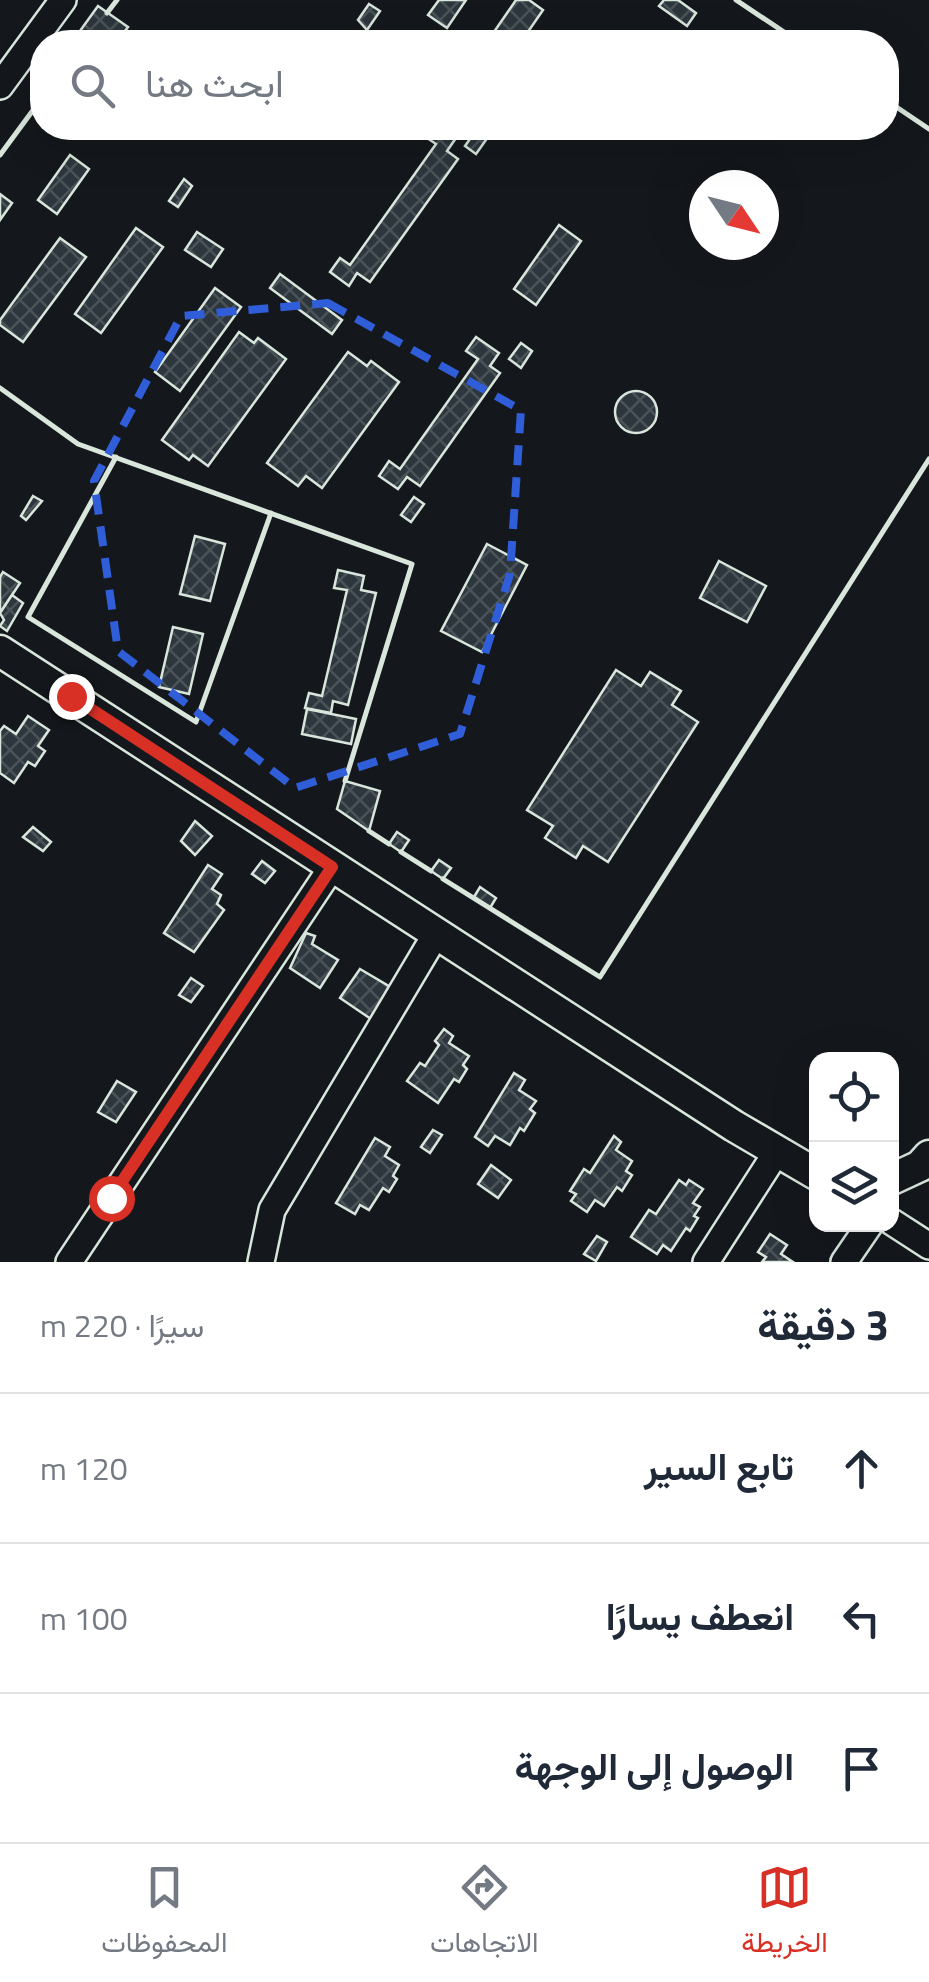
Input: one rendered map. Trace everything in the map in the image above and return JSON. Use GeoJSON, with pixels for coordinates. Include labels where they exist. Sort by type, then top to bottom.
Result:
{"type":"FeatureCollection","features":[{"type":"Feature","properties":{"kind":"main road"},"geometry":{"type":"LineString","coordinates":[[0,651],[776,1153],[809,1170]]}},
{"type":"Feature","properties":{"kind":"main road"},"geometry":{"type":"LineString","coordinates":[[899,1176],[920,1166],[929,1156]]}},
{"type":"Feature","properties":{"kind":"street"},"geometry":{"type":"LineString","coordinates":[[41,30],[63,0]]}},
{"type":"Feature","properties":{"kind":"street"},"geometry":{"type":"LineString","coordinates":[[0,86],[30,45]]}},
{"type":"Feature","properties":{"kind":"street"},"geometry":{"type":"LineString","coordinates":[[69,1262],[332,867]]}},
{"type":"Feature","properties":{"kind":"street"},"geometry":{"type":"LineString","coordinates":[[261,1262],[272,1210],[436,934]]}},
{"type":"Feature","properties":{"kind":"street"},"geometry":{"type":"LineString","coordinates":[[706,1262],[776,1153]]}},
{"type":"Feature","properties":{"kind":"street"},"geometry":{"type":"LineString","coordinates":[[899,1227],[929,1246]]}},
{"type":"Feature","properties":{"kind":"street"},"geometry":{"type":"LineString","coordinates":[[844,1262],[865,1232]]}},
{"type":"Feature","properties":{"kind":"highlighted area"},"geometry":{"type":"Polygon","coordinates":[[[328,303],[521,410],[510,574],[460,734],[295,788],[118,651],[94,481],[181,316],[328,303]]]}},
{"type":"Feature","properties":{"kind":"building"},"geometry":{"type":"Polygon","coordinates":[[[439,0],[466,0],[447,28],[428,15],[439,0]]]}},
{"type":"Feature","properties":{"kind":"building"},"geometry":{"type":"Polygon","coordinates":[[[516,0],[529,0],[543,10],[529,30],[495,30],[516,0]]]}},
{"type":"Feature","properties":{"kind":"building"},"geometry":{"type":"Polygon","coordinates":[[[664,0],[678,0],[696,13],[687,26],[659,6],[664,0]]]}},
{"type":"Feature","properties":{"kind":"building"},"geometry":{"type":"Polygon","coordinates":[[[369,4],[380,11],[367,30],[358,20],[369,4]]]}},
{"type":"Feature","properties":{"kind":"building"},"geometry":{"type":"Polygon","coordinates":[[[98,6],[128,27],[126,30],[81,30],[98,6]]]}},
{"type":"Feature","properties":{"kind":"building"},"geometry":{"type":"Polygon","coordinates":[[[430,140],[455,140],[447,151],[458,159],[370,282],[357,273],[349,286],[330,272],[340,258],[350,265],[436,144],[430,140]]]}},
{"type":"Feature","properties":{"kind":"building"},"geometry":{"type":"Polygon","coordinates":[[[469,140],[486,140],[476,154],[465,146],[469,140]]]}},
{"type":"Feature","properties":{"kind":"building"},"geometry":{"type":"Polygon","coordinates":[[[70,155],[89,169],[57,214],[38,200],[70,155]]]}},
{"type":"Feature","properties":{"kind":"building"},"geometry":{"type":"Polygon","coordinates":[[[184,179],[192,186],[178,207],[169,201],[184,179]]]}},
{"type":"Feature","properties":{"kind":"building"},"geometry":{"type":"Polygon","coordinates":[[[0,194],[12,203],[0,220],[0,194]]]}},
{"type":"Feature","properties":{"kind":"building"},"geometry":{"type":"Polygon","coordinates":[[[559,225],[581,241],[536,305],[514,289],[559,225]]]}},
{"type":"Feature","properties":{"kind":"building"},"geometry":{"type":"Polygon","coordinates":[[[136,228],[163,247],[101,333],[75,314],[136,228]]]}},
{"type":"Feature","properties":{"kind":"building"},"geometry":{"type":"Polygon","coordinates":[[[197,232],[223,249],[211,267],[185,250],[197,232]]]}},
{"type":"Feature","properties":{"kind":"building"},"geometry":{"type":"Polygon","coordinates":[[[60,238],[86,257],[23,342],[0,325],[0,320],[60,238]]]}},
{"type":"Feature","properties":{"kind":"building"},"geometry":{"type":"Polygon","coordinates":[[[280,274],[342,320],[332,334],[270,288],[280,274]]]}},
{"type":"Feature","properties":{"kind":"building"},"geometry":{"type":"Polygon","coordinates":[[[215,288],[241,307],[180,391],[155,372],[215,288]]]}},
{"type":"Feature","properties":{"kind":"building"},"geometry":{"type":"Polygon","coordinates":[[[239,332],[254,343],[258,338],[286,359],[208,466],[193,455],[189,460],[162,440],[239,332]]]}},
{"type":"Feature","properties":{"kind":"building"},"geometry":{"type":"Polygon","coordinates":[[[476,337],[499,353],[490,366],[500,373],[420,486],[407,477],[398,489],[379,476],[389,461],[400,469],[478,359],[466,351],[476,337]]]}},
{"type":"Feature","properties":{"kind":"building"},"geometry":{"type":"Polygon","coordinates":[[[521,343],[532,351],[521,368],[509,359],[521,343]]]}},
{"type":"Feature","properties":{"kind":"building"},"geometry":{"type":"Polygon","coordinates":[[[348,352],[367,366],[371,361],[399,382],[322,488],[306,476],[298,486],[267,463],[348,352]]]}},
{"type":"Feature","properties":{"kind":"building"},"geometry":{"type":"Polygon","coordinates":[[[636,391],[651,397],[657,412],[651,427],[636,433],[621,427],[615,412],[621,397],[636,391]]]}},
{"type":"Feature","properties":{"kind":"building"},"geometry":{"type":"Polygon","coordinates":[[[33,496],[42,501],[26,520],[21,516],[33,496]]]}},
{"type":"Feature","properties":{"kind":"building"},"geometry":{"type":"Polygon","coordinates":[[[414,497],[424,504],[411,522],[401,515],[414,497]]]}},
{"type":"Feature","properties":{"kind":"building"},"geometry":{"type":"Polygon","coordinates":[[[195,536],[225,544],[210,601],[180,594],[195,536]]]}},
{"type":"Feature","properties":{"kind":"building"},"geometry":{"type":"Polygon","coordinates":[[[487,544],[527,565],[482,652],[441,631],[487,544]]]}},
{"type":"Feature","properties":{"kind":"building"},"geometry":{"type":"Polygon","coordinates":[[[719,561],[766,586],[747,622],[700,598],[719,561]]]}},
{"type":"Feature","properties":{"kind":"building"},"geometry":{"type":"Polygon","coordinates":[[[338,570],[364,576],[361,590],[376,593],[348,705],[333,701],[331,713],[305,708],[309,693],[322,696],[347,590],[334,588],[338,570]]]}},
{"type":"Feature","properties":{"kind":"building"},"geometry":{"type":"Polygon","coordinates":[[[3,572],[20,583],[0,613],[0,577],[3,572]]]}},
{"type":"Feature","properties":{"kind":"building"},"geometry":{"type":"Polygon","coordinates":[[[12,595],[23,603],[7,631],[0,626],[4,620],[0,613],[12,595]]]}},
{"type":"Feature","properties":{"kind":"building"},"geometry":{"type":"Polygon","coordinates":[[[173,627],[203,634],[189,694],[159,687],[173,627]]]}},
{"type":"Feature","properties":{"kind":"building"},"geometry":{"type":"Polygon","coordinates":[[[616,670],[641,686],[650,672],[681,691],[672,705],[698,722],[608,862],[583,846],[576,858],[545,838],[553,826],[527,810],[616,670]]]}},
{"type":"Feature","properties":{"kind":"building"},"geometry":{"type":"Polygon","coordinates":[[[307,709],[356,719],[351,744],[302,734],[307,709]]]}},
{"type":"Feature","properties":{"kind":"building"},"geometry":{"type":"Polygon","coordinates":[[[28,716],[49,730],[38,746],[45,751],[35,766],[28,762],[14,783],[0,773],[0,731],[4,726],[16,734],[28,716]]]}},
{"type":"Feature","properties":{"kind":"building"},"geometry":{"type":"Polygon","coordinates":[[[345,781],[380,791],[369,831],[337,809],[345,781]]]}},
{"type":"Feature","properties":{"kind":"building"},"geometry":{"type":"Polygon","coordinates":[[[195,821],[212,836],[195,855],[181,841],[195,821]]]}},
{"type":"Feature","properties":{"kind":"building"},"geometry":{"type":"Polygon","coordinates":[[[33,827],[51,842],[43,851],[23,837],[33,827]]]}},
{"type":"Feature","properties":{"kind":"building"},"geometry":{"type":"Polygon","coordinates":[[[397,832],[409,840],[401,852],[389,844],[397,832]]]}},
{"type":"Feature","properties":{"kind":"building"},"geometry":{"type":"Polygon","coordinates":[[[439,860],[451,868],[443,879],[431,871],[439,860]]]}},
{"type":"Feature","properties":{"kind":"building"},"geometry":{"type":"Polygon","coordinates":[[[262,861],[275,871],[265,883],[252,874],[262,861]]]}},
{"type":"Feature","properties":{"kind":"building"},"geometry":{"type":"Polygon","coordinates":[[[208,865],[222,874],[212,889],[221,895],[217,904],[224,910],[194,952],[164,933],[208,865]]]}},
{"type":"Feature","properties":{"kind":"building"},"geometry":{"type":"Polygon","coordinates":[[[480,887],[496,898],[490,908],[474,897],[480,887]]]}},
{"type":"Feature","properties":{"kind":"building"},"geometry":{"type":"Polygon","coordinates":[[[306,933],[315,936],[312,944],[338,960],[320,988],[290,968],[306,933]]]}},
{"type":"Feature","properties":{"kind":"building"},"geometry":{"type":"Polygon","coordinates":[[[360,969],[392,988],[371,1019],[340,998],[360,969]]]}},
{"type":"Feature","properties":{"kind":"building"},"geometry":{"type":"Polygon","coordinates":[[[191,978],[203,986],[191,1002],[179,995],[191,978]]]}},
{"type":"Feature","properties":{"kind":"building"},"geometry":{"type":"Polygon","coordinates":[[[444,1029],[453,1036],[449,1043],[469,1056],[459,1082],[454,1079],[438,1103],[407,1081],[420,1063],[425,1066],[444,1029]]]}},
{"type":"Feature","properties":{"kind":"building"},"geometry":{"type":"Polygon","coordinates":[[[514,1073],[525,1080],[519,1090],[536,1101],[530,1109],[535,1113],[510,1145],[495,1136],[488,1146],[475,1137],[514,1073]]]}},
{"type":"Feature","properties":{"kind":"building"},"geometry":{"type":"Polygon","coordinates":[[[117,1081],[136,1092],[116,1122],[98,1112],[117,1081]]]}},
{"type":"Feature","properties":{"kind":"building"},"geometry":{"type":"Polygon","coordinates":[[[433,1130],[442,1135],[430,1153],[421,1147],[433,1130]]]}},
{"type":"Feature","properties":{"kind":"building"},"geometry":{"type":"Polygon","coordinates":[[[614,1136],[621,1142],[616,1150],[632,1161],[626,1171],[632,1175],[622,1191],[617,1187],[604,1206],[595,1200],[587,1212],[571,1201],[576,1194],[570,1191],[584,1169],[590,1173],[614,1136]]]}},
{"type":"Feature","properties":{"kind":"building"},"geometry":{"type":"Polygon","coordinates":[[[375,1138],[390,1147],[385,1156],[399,1165],[393,1176],[397,1179],[389,1192],[383,1188],[369,1210],[360,1205],[355,1214],[336,1203],[375,1138]]]}},
{"type":"Feature","properties":{"kind":"building"},"geometry":{"type":"Polygon","coordinates":[[[491,1165],[511,1180],[498,1198],[478,1184],[491,1165]]]}},
{"type":"Feature","properties":{"kind":"building"},"geometry":{"type":"Polygon","coordinates":[[[679,1180],[686,1185],[689,1180],[703,1189],[693,1203],[700,1207],[694,1216],[698,1218],[671,1251],[663,1245],[657,1254],[631,1237],[649,1210],[656,1214],[679,1180]]]}},
{"type":"Feature","properties":{"kind":"building"},"geometry":{"type":"Polygon","coordinates":[[[770,1234],[787,1245],[781,1254],[793,1262],[762,1262],[766,1257],[758,1252],[770,1234]]]}},
{"type":"Feature","properties":{"kind":"building"},"geometry":{"type":"Polygon","coordinates":[[[597,1236],[607,1242],[596,1261],[584,1254],[597,1236]]]}},
{"type":"Feature","properties":{"kind":"wall"},"geometry":{"type":"LineString","coordinates":[[107,13],[117,0]]}},
{"type":"Feature","properties":{"kind":"wall"},"geometry":{"type":"LineString","coordinates":[[736,0],[781,30]]}},
{"type":"Feature","properties":{"kind":"wall"},"geometry":{"type":"LineString","coordinates":[[899,109],[929,129]]}},
{"type":"Feature","properties":{"kind":"wall"},"geometry":{"type":"LineString","coordinates":[[0,155],[30,114]]}},
{"type":"Feature","properties":{"kind":"wall"},"geometry":{"type":"LineString","coordinates":[[0,388],[78,444],[412,564],[345,781]]}},
{"type":"Feature","properties":{"kind":"wall"},"geometry":{"type":"LineString","coordinates":[[116,457],[28,617],[196,722],[271,513]]}},
{"type":"Feature","properties":{"kind":"wall"},"geometry":{"type":"LineString","coordinates":[[443,879],[600,977],[929,459]]}},
{"type":"Feature","properties":{"kind":"wall"},"geometry":{"type":"LineString","coordinates":[[369,831],[389,844]]}},
{"type":"Feature","properties":{"kind":"wall"},"geometry":{"type":"LineString","coordinates":[[401,852],[431,871]]}},
{"type":"Feature","properties":{"kind":"route"},"geometry":{"type":"LineString","coordinates":[[71,696],[332,867],[111,1198]]}}]}
